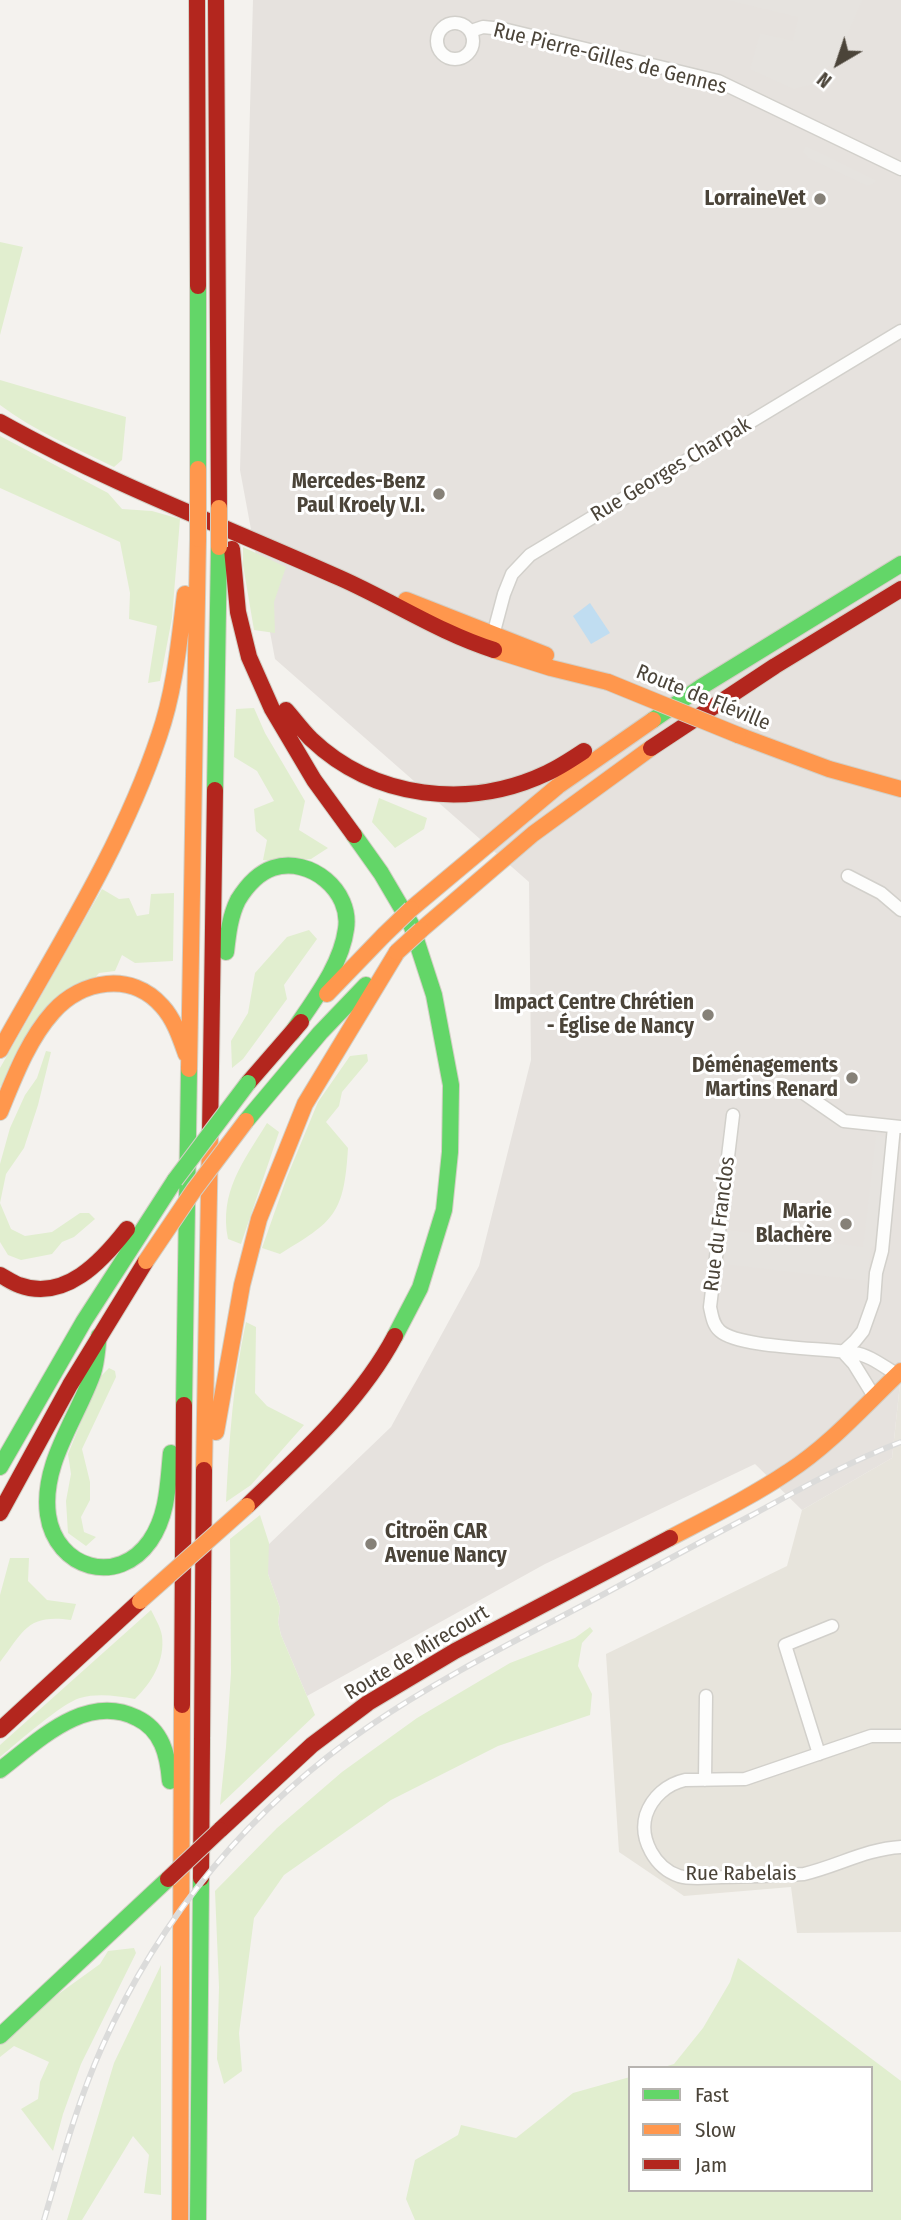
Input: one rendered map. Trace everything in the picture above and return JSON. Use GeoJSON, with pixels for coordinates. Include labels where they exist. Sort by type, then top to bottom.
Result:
{"type":"FeatureCollection","features":[{"type":"Feature","properties":{"kind":"main road"},"geometry":{"type":"LineString","coordinates":[[180,2220],[193,538],[198,469],[197,0]]}},
{"type":"Feature","properties":{"kind":"main road"},"geometry":{"type":"LineString","coordinates":[[198,2220],[210,1098],[218,665],[225,548],[220,438],[216,0]]}},
{"type":"Feature","properties":{"kind":"main road","name":"Route de Fléville"},"geometry":{"type":"LineString","coordinates":[[0,422],[102,475],[343,579],[398,597],[551,668],[608,682],[829,769],[901,789]]}},
{"type":"Feature","properties":{"kind":"main road"},"geometry":{"type":"LineString","coordinates":[[0,1050],[72,922],[138,795],[160,734],[175,677],[193,538]]}},
{"type":"Feature","properties":{"kind":"main road"},"geometry":{"type":"LineString","coordinates":[[0,1730],[247,1506],[326,1429],[381,1362],[420,1288],[444,1210],[450,1152],[451,1085],[434,995],[411,924],[381,873],[314,780],[272,709],[249,657],[225,548]]}},
{"type":"Feature","properties":{"kind":"main road"},"geometry":{"type":"LineString","coordinates":[[0,1467],[36,1401],[175,1180],[248,1083],[384,935],[510,824],[558,786],[701,687],[901,564]]}},
{"type":"Feature","properties":{"kind":"main road"},"geometry":{"type":"LineString","coordinates":[[0,1513],[99,1336],[194,1190],[246,1121],[320,1033],[397,953],[511,851],[634,759],[747,682],[901,589]]}},
{"type":"Feature","properties":{"kind":"main road"},"geometry":{"type":"LineString","coordinates":[[249,657],[297,725],[334,761],[382,784],[428,795],[489,793],[524,783],[545,775],[623,727],[659,715]]}},
{"type":"Feature","properties":{"kind":"main road"},"geometry":{"type":"LineString","coordinates":[[210,1098],[230,919],[241,895],[259,876],[277,866],[300,867],[322,876],[338,892],[347,919],[344,938],[332,967],[292,1033]]}},
{"type":"Feature","properties":{"kind":"main road"},"geometry":{"type":"LineString","coordinates":[[204,1501],[242,1285],[259,1219],[305,1104],[397,953]]}},
{"type":"Feature","properties":{"kind":"main road"},"geometry":{"type":"LineString","coordinates":[[0,1112],[26,1052],[54,1012],[65,1000],[81,990],[103,982],[135,986],[162,1005],[173,1021],[190,1067]]}},
{"type":"Feature","properties":{"kind":"main road"},"geometry":{"type":"LineString","coordinates":[[0,1275],[30,1290],[52,1289],[74,1281],[97,1264],[147,1202],[175,1180]]}},
{"type":"Feature","properties":{"kind":"main road"},"geometry":{"type":"LineString","coordinates":[[99,1336],[94,1371],[53,1470],[48,1493],[48,1513],[53,1535],[66,1554],[89,1567],[101,1568],[121,1565],[131,1560],[149,1543],[162,1517],[167,1493],[176,1381],[185,1339]]}},
{"type":"Feature","properties":{"kind":"main road","name":"Route de Mirecourt"},"geometry":{"type":"LineString","coordinates":[[0,2036],[313,1745],[384,1692],[789,1472],[817,1451],[899,1373]]}},
{"type":"Feature","properties":{"kind":"main road"},"geometry":{"type":"LineString","coordinates":[[0,1770],[62,1724],[86,1713],[111,1709],[137,1716],[157,1731],[169,1756],[171,1820],[182,1849]]}},
{"type":"Feature","properties":{"kind":"street","name":"Rue Pierre-Gilles de Gennes"},"geometry":{"type":"LineString","coordinates":[[471,31],[483,27],[503,29],[718,81],[901,169]]}},
{"type":"Feature","properties":{"kind":"street","name":"Rue Georges Charpak"},"geometry":{"type":"LineString","coordinates":[[491,642],[512,573],[530,555],[901,331]]}},
{"type":"Feature","properties":{"kind":"street"},"geometry":{"type":"LineString","coordinates":[[848,876],[881,893],[901,909]]}},
{"type":"Feature","properties":{"kind":"street"},"geometry":{"type":"LineString","coordinates":[[804,1094],[844,1121],[898,1127],[874,1300],[868,1318],[855,1341],[843,1352],[854,1364],[874,1398]]}},
{"type":"Feature","properties":{"kind":"street","name":"Rue du Franclos"},"geometry":{"type":"LineString","coordinates":[[733,1115],[710,1307],[714,1324],[729,1338],[856,1353],[899,1373]]}},
{"type":"Feature","properties":{"kind":"street"},"geometry":{"type":"LineString","coordinates":[[819,1754],[785,1644],[832,1626]]}},
{"type":"Feature","properties":{"kind":"street"},"geometry":{"type":"LineString","coordinates":[[705,1780],[706,1696]]}},
{"type":"Feature","properties":{"kind":"street","name":"Rue Rabelais"},"geometry":{"type":"LineString","coordinates":[[901,1736],[871,1737],[745,1779],[685,1780],[667,1787],[654,1799],[647,1811],[645,1828],[649,1848],[662,1866],[677,1875],[687,1877],[804,1874],[820,1871],[880,1848],[901,1846]]}},
{"type":"Feature","properties":{"kind":"shaded area"},"geometry":{"type":"Polygon","coordinates":[[[253,0],[901,0],[901,1374],[892,1458],[802,1510],[755,1464],[545,1564],[307,1696],[281,1635],[278,1622],[280,1608],[268,1574],[267,1546],[391,1427],[479,1266],[531,1060],[529,882],[275,659],[240,470],[253,0]]]}},
{"type":"Feature","properties":{"kind":"shaded area"},"geometry":{"type":"Polygon","coordinates":[[[727,0],[862,1],[833,69],[828,66],[821,82],[794,89],[750,69],[760,33],[793,41],[798,17],[727,0]]]}},
{"type":"Feature","properties":{"kind":"shaded area"},"geometry":{"type":"Polygon","coordinates":[[[806,146],[877,181],[868,186],[808,158],[803,152],[806,146]]]}},
{"type":"Feature","properties":{"kind":"shaded area"},"geometry":{"type":"Polygon","coordinates":[[[876,1135],[891,1138],[880,1240],[871,1249],[867,1281],[724,1264],[728,1230],[863,1247],[876,1135]]]}},
{"type":"Feature","properties":{"kind":"shaded area"},"geometry":{"type":"Polygon","coordinates":[[[901,1374],[901,1932],[797,1933],[791,1887],[684,1896],[619,1852],[606,1654],[787,1566],[802,1510],[892,1458],[901,1374]]]}},
{"type":"Feature","properties":{"kind":"green space"},"geometry":{"type":"Polygon","coordinates":[[[0,242],[23,247],[0,335],[0,242]]]}},
{"type":"Feature","properties":{"kind":"green space"},"geometry":{"type":"Polygon","coordinates":[[[0,380],[126,417],[122,460],[114,467],[55,439],[13,414],[0,405],[0,380]]]}},
{"type":"Feature","properties":{"kind":"green space"},"geometry":{"type":"Polygon","coordinates":[[[0,436],[108,493],[122,509],[152,511],[180,519],[172,618],[160,681],[148,683],[157,626],[129,619],[130,593],[120,542],[0,488],[0,436]]]}},
{"type":"Feature","properties":{"kind":"green space"},"geometry":{"type":"Polygon","coordinates":[[[243,547],[286,567],[274,602],[275,633],[254,630],[243,565],[243,547]]]}},
{"type":"Feature","properties":{"kind":"green space"},"geometry":{"type":"Polygon","coordinates":[[[254,708],[265,733],[305,801],[299,830],[328,848],[311,859],[277,862],[263,860],[267,840],[256,831],[254,809],[274,801],[257,771],[234,757],[236,709],[254,708]]]}},
{"type":"Feature","properties":{"kind":"green space"},"geometry":{"type":"Polygon","coordinates":[[[379,798],[427,818],[424,829],[395,848],[372,822],[379,798]]]}},
{"type":"Feature","properties":{"kind":"green space"},"geometry":{"type":"Polygon","coordinates":[[[102,889],[119,899],[129,898],[137,916],[149,914],[151,894],[174,893],[173,961],[135,963],[122,955],[115,971],[99,973],[0,1087],[0,1068],[102,889]]]}},
{"type":"Feature","properties":{"kind":"green space"},"geometry":{"type":"Polygon","coordinates":[[[309,930],[317,939],[284,985],[287,999],[243,1059],[232,1068],[231,1041],[248,1013],[255,973],[287,937],[309,930]]]}},
{"type":"Feature","properties":{"kind":"green space"},"geometry":{"type":"Polygon","coordinates":[[[46,1051],[51,1052],[24,1148],[6,1174],[0,1203],[0,1164],[10,1128],[25,1095],[37,1078],[46,1051]]]}},
{"type":"Feature","properties":{"kind":"green space"},"geometry":{"type":"Polygon","coordinates":[[[367,1054],[368,1061],[342,1092],[339,1106],[326,1122],[348,1148],[343,1188],[333,1214],[313,1233],[280,1254],[262,1248],[318,1102],[350,1056],[367,1054]]]}},
{"type":"Feature","properties":{"kind":"green space"},"geometry":{"type":"Polygon","coordinates":[[[267,1123],[279,1132],[241,1244],[228,1239],[226,1222],[230,1192],[242,1164],[267,1123]]]}},
{"type":"Feature","properties":{"kind":"green space"},"geometry":{"type":"Polygon","coordinates":[[[0,1203],[11,1229],[25,1236],[52,1232],[80,1213],[89,1213],[95,1219],[74,1237],[62,1242],[52,1254],[21,1260],[8,1255],[0,1242],[0,1203]]]}},
{"type":"Feature","properties":{"kind":"green space"},"geometry":{"type":"Polygon","coordinates":[[[246,1322],[256,1327],[255,1393],[267,1406],[304,1425],[251,1485],[226,1502],[232,1412],[246,1322]]]}},
{"type":"Feature","properties":{"kind":"green space"},"geometry":{"type":"Polygon","coordinates":[[[109,1368],[115,1371],[116,1377],[82,1449],[90,1482],[90,1500],[81,1517],[84,1532],[96,1537],[86,1546],[68,1533],[66,1501],[71,1474],[68,1454],[99,1378],[109,1368]]]}},
{"type":"Feature","properties":{"kind":"green space"},"geometry":{"type":"Polygon","coordinates":[[[260,1515],[269,1543],[268,1574],[280,1608],[278,1622],[281,1635],[315,1715],[220,1805],[231,1673],[230,1539],[260,1515]]]}},
{"type":"Feature","properties":{"kind":"green space"},"geometry":{"type":"Polygon","coordinates":[[[10,1558],[29,1558],[28,1581],[47,1600],[76,1604],[71,1620],[45,1620],[28,1627],[0,1662],[0,1595],[10,1558]]]}},
{"type":"Feature","properties":{"kind":"green space"},"geometry":{"type":"Polygon","coordinates":[[[151,1610],[161,1633],[161,1654],[152,1678],[135,1699],[101,1695],[72,1701],[0,1757],[0,1745],[151,1610]]]}},
{"type":"Feature","properties":{"kind":"green space"},"geometry":{"type":"Polygon","coordinates":[[[590,1627],[593,1631],[582,1643],[578,1666],[592,1694],[590,1715],[498,1746],[391,1800],[284,1875],[254,1918],[239,2033],[242,2071],[224,2084],[217,2059],[219,1987],[215,1891],[277,1828],[342,1772],[417,1718],[510,1663],[575,1638],[590,1627]]]}},
{"type":"Feature","properties":{"kind":"green space"},"geometry":{"type":"Polygon","coordinates":[[[134,1948],[136,1953],[81,2064],[53,2151],[21,2109],[38,2099],[40,2082],[49,2062],[14,2046],[0,2057],[0,2045],[53,1998],[100,1964],[108,1951],[134,1948]]]}},
{"type":"Feature","properties":{"kind":"green space"},"geometry":{"type":"Polygon","coordinates":[[[738,1958],[901,2081],[901,2220],[415,2220],[406,2199],[415,2160],[458,2135],[461,2125],[516,2138],[573,2093],[628,2078],[628,2192],[873,2192],[873,2066],[668,2066],[674,2064],[703,2028],[730,1982],[738,1958]]]}},
{"type":"Feature","properties":{"kind":"green space"},"geometry":{"type":"Polygon","coordinates":[[[161,1965],[161,2195],[144,2193],[149,2155],[133,2136],[82,2220],[67,2220],[114,2063],[161,1965]]]}},
{"type":"Feature","properties":{"kind":"water"},"geometry":{"type":"Polygon","coordinates":[[[590,603],[610,633],[591,644],[573,616],[590,603]]]}},
{"type":"Feature","properties":{"kind":"railway"},"geometry":{"type":"LineString","coordinates":[[44,2220],[85,2090],[125,1999],[181,1909],[249,1828],[287,1791],[371,1725],[456,1673],[808,1485],[901,1442]]}},
{"type":"Feature","properties":{"kind":"traffic: fast"},"geometry":{"type":"LineString","coordinates":[[198,286],[198,469]]}},
{"type":"Feature","properties":{"kind":"traffic: fast"},"geometry":{"type":"LineString","coordinates":[[215,790],[219,547]]}},
{"type":"Feature","properties":{"kind":"traffic: fast"},"geometry":{"type":"LineString","coordinates":[[653,720],[701,687],[901,564]]}},
{"type":"Feature","properties":{"kind":"traffic: fast"},"geometry":{"type":"LineString","coordinates":[[354,835],[381,873],[411,924],[434,995],[451,1085],[450,1152],[444,1210],[420,1288],[395,1336]]}},
{"type":"Feature","properties":{"kind":"traffic: fast"},"geometry":{"type":"LineString","coordinates":[[226,952],[231,919],[238,900],[262,873],[273,868],[301,867],[326,880],[335,890],[346,915],[343,943],[325,984],[292,1033]]}},
{"type":"Feature","properties":{"kind":"traffic: fast"},"geometry":{"type":"LineString","coordinates":[[246,1121],[320,1033],[366,985]]}},
{"type":"Feature","properties":{"kind":"traffic: fast"},"geometry":{"type":"LineString","coordinates":[[184,1405],[189,1069]]}},
{"type":"Feature","properties":{"kind":"traffic: fast"},"geometry":{"type":"LineString","coordinates":[[175,1180],[248,1083]]}},
{"type":"Feature","properties":{"kind":"traffic: fast"},"geometry":{"type":"LineString","coordinates":[[0,1467],[84,1321],[175,1180]]}},
{"type":"Feature","properties":{"kind":"traffic: fast"},"geometry":{"type":"LineString","coordinates":[[99,1336],[93,1373],[62,1442],[50,1478],[48,1515],[53,1534],[63,1548],[75,1559],[90,1566],[122,1564],[137,1555],[150,1541],[160,1521],[166,1498],[171,1453]]}},
{"type":"Feature","properties":{"kind":"traffic: fast"},"geometry":{"type":"LineString","coordinates":[[0,1770],[64,1723],[99,1711],[118,1712],[146,1723],[158,1736],[168,1762],[170,1781]]}},
{"type":"Feature","properties":{"kind":"traffic: fast"},"geometry":{"type":"LineString","coordinates":[[198,2220],[201,1878]]}},
{"type":"Feature","properties":{"kind":"traffic: fast"},"geometry":{"type":"LineString","coordinates":[[0,2036],[168,1879]]}},
{"type":"Feature","properties":{"kind":"traffic: slow"},"geometry":{"type":"LineString","coordinates":[[198,469],[198,539]]}},
{"type":"Feature","properties":{"kind":"traffic: slow"},"geometry":{"type":"LineString","coordinates":[[219,508],[219,547]]}},
{"type":"Feature","properties":{"kind":"traffic: slow"},"geometry":{"type":"LineString","coordinates":[[189,1069],[198,539]]}},
{"type":"Feature","properties":{"kind":"traffic: slow"},"geometry":{"type":"LineString","coordinates":[[0,1050],[87,896],[127,818],[144,777],[169,701],[185,594]]}},
{"type":"Feature","properties":{"kind":"traffic: slow"},"geometry":{"type":"LineString","coordinates":[[406,600],[546,655]]}},
{"type":"Feature","properties":{"kind":"traffic: slow"},"geometry":{"type":"LineString","coordinates":[[494,650],[608,682]]}},
{"type":"Feature","properties":{"kind":"traffic: slow"},"geometry":{"type":"LineString","coordinates":[[608,682],[738,735]]}},
{"type":"Feature","properties":{"kind":"traffic: slow"},"geometry":{"type":"LineString","coordinates":[[411,909],[558,786],[653,720]]}},
{"type":"Feature","properties":{"kind":"traffic: slow"},"geometry":{"type":"LineString","coordinates":[[738,735],[829,769],[901,789]]}},
{"type":"Feature","properties":{"kind":"traffic: slow"},"geometry":{"type":"LineString","coordinates":[[421,930],[533,834],[651,748]]}},
{"type":"Feature","properties":{"kind":"traffic: slow"},"geometry":{"type":"LineString","coordinates":[[384,935],[411,909]]}},
{"type":"Feature","properties":{"kind":"traffic: slow"},"geometry":{"type":"LineString","coordinates":[[397,952],[421,930]]}},
{"type":"Feature","properties":{"kind":"traffic: slow"},"geometry":{"type":"LineString","coordinates":[[327,994],[384,935]]}},
{"type":"Feature","properties":{"kind":"traffic: slow"},"geometry":{"type":"LineString","coordinates":[[216,1432],[242,1285],[259,1219],[305,1104],[397,952]]}},
{"type":"Feature","properties":{"kind":"traffic: slow"},"geometry":{"type":"LineString","coordinates":[[0,1112],[22,1060],[44,1023],[65,1001],[92,987],[122,984],[150,995],[170,1017],[186,1054]]}},
{"type":"Feature","properties":{"kind":"traffic: slow"},"geometry":{"type":"LineString","coordinates":[[146,1261],[194,1190],[246,1121]]}},
{"type":"Feature","properties":{"kind":"traffic: slow"},"geometry":{"type":"LineString","coordinates":[[204,1470],[210,1135]]}},
{"type":"Feature","properties":{"kind":"traffic: slow"},"geometry":{"type":"LineString","coordinates":[[670,1538],[745,1498],[803,1461],[833,1437],[901,1371]]}},
{"type":"Feature","properties":{"kind":"traffic: slow"},"geometry":{"type":"LineString","coordinates":[[140,1601],[247,1506]]}},
{"type":"Feature","properties":{"kind":"traffic: slow"},"geometry":{"type":"LineString","coordinates":[[180,2220],[182,1705]]}},
{"type":"Feature","properties":{"kind":"traffic: jam"},"geometry":{"type":"LineString","coordinates":[[197,0],[198,286]]}},
{"type":"Feature","properties":{"kind":"traffic: jam"},"geometry":{"type":"LineString","coordinates":[[216,0],[219,508]]}},
{"type":"Feature","properties":{"kind":"traffic: jam"},"geometry":{"type":"LineString","coordinates":[[0,422],[125,485],[340,578],[454,635],[494,650]]}},
{"type":"Feature","properties":{"kind":"traffic: jam"},"geometry":{"type":"LineString","coordinates":[[232,549],[238,612],[249,657],[272,709],[314,780],[354,835]]}},
{"type":"Feature","properties":{"kind":"traffic: jam"},"geometry":{"type":"LineString","coordinates":[[651,748],[775,666],[901,589]]}},
{"type":"Feature","properties":{"kind":"traffic: jam"},"geometry":{"type":"LineString","coordinates":[[286,710],[311,739],[336,759],[363,775],[393,786],[423,792],[486,792],[517,785],[552,771],[584,751]]}},
{"type":"Feature","properties":{"kind":"traffic: jam"},"geometry":{"type":"LineString","coordinates":[[210,1135],[215,790]]}},
{"type":"Feature","properties":{"kind":"traffic: jam"},"geometry":{"type":"LineString","coordinates":[[248,1083],[301,1022]]}},
{"type":"Feature","properties":{"kind":"traffic: jam"},"geometry":{"type":"LineString","coordinates":[[0,1275],[17,1284],[36,1289],[67,1283],[94,1265],[127,1229]]}},
{"type":"Feature","properties":{"kind":"traffic: jam"},"geometry":{"type":"LineString","coordinates":[[0,1513],[70,1385],[146,1261]]}},
{"type":"Feature","properties":{"kind":"traffic: jam"},"geometry":{"type":"LineString","coordinates":[[247,1506],[347,1405],[365,1383],[395,1336]]}},
{"type":"Feature","properties":{"kind":"traffic: jam"},"geometry":{"type":"LineString","coordinates":[[182,1705],[184,1405]]}},
{"type":"Feature","properties":{"kind":"traffic: jam"},"geometry":{"type":"LineString","coordinates":[[201,1878],[204,1470]]}},
{"type":"Feature","properties":{"kind":"traffic: jam"},"geometry":{"type":"LineString","coordinates":[[220,1830],[312,1745],[368,1703],[455,1651],[670,1538]]}},
{"type":"Feature","properties":{"kind":"traffic: jam"},"geometry":{"type":"LineString","coordinates":[[0,1730],[140,1601]]}},
{"type":"Feature","properties":{"kind":"traffic: jam"},"geometry":{"type":"LineString","coordinates":[[168,1879],[220,1830]]}},
{"type":"Feature","properties":{"kind":"place","name":"LorraineVet"},"geometry":{"type":"Point","coordinates":[820,199]}},
{"type":"Feature","properties":{"kind":"place","name":"Mercedes-Benz Paul Kroely V.I."},"geometry":{"type":"Point","coordinates":[439,494]}},
{"type":"Feature","properties":{"kind":"place","name":"Impact Centre Chrétien - Église de Nancy"},"geometry":{"type":"Point","coordinates":[708,1015]}},
{"type":"Feature","properties":{"kind":"place","name":"Déménagements Martins Renard"},"geometry":{"type":"Point","coordinates":[852,1078]}},
{"type":"Feature","properties":{"kind":"place","name":"Marie Blachère"},"geometry":{"type":"Point","coordinates":[846,1224]}},
{"type":"Feature","properties":{"kind":"place","name":"Citroën CAR Avenue Nancy"},"geometry":{"type":"Point","coordinates":[371,1544]}}]}
